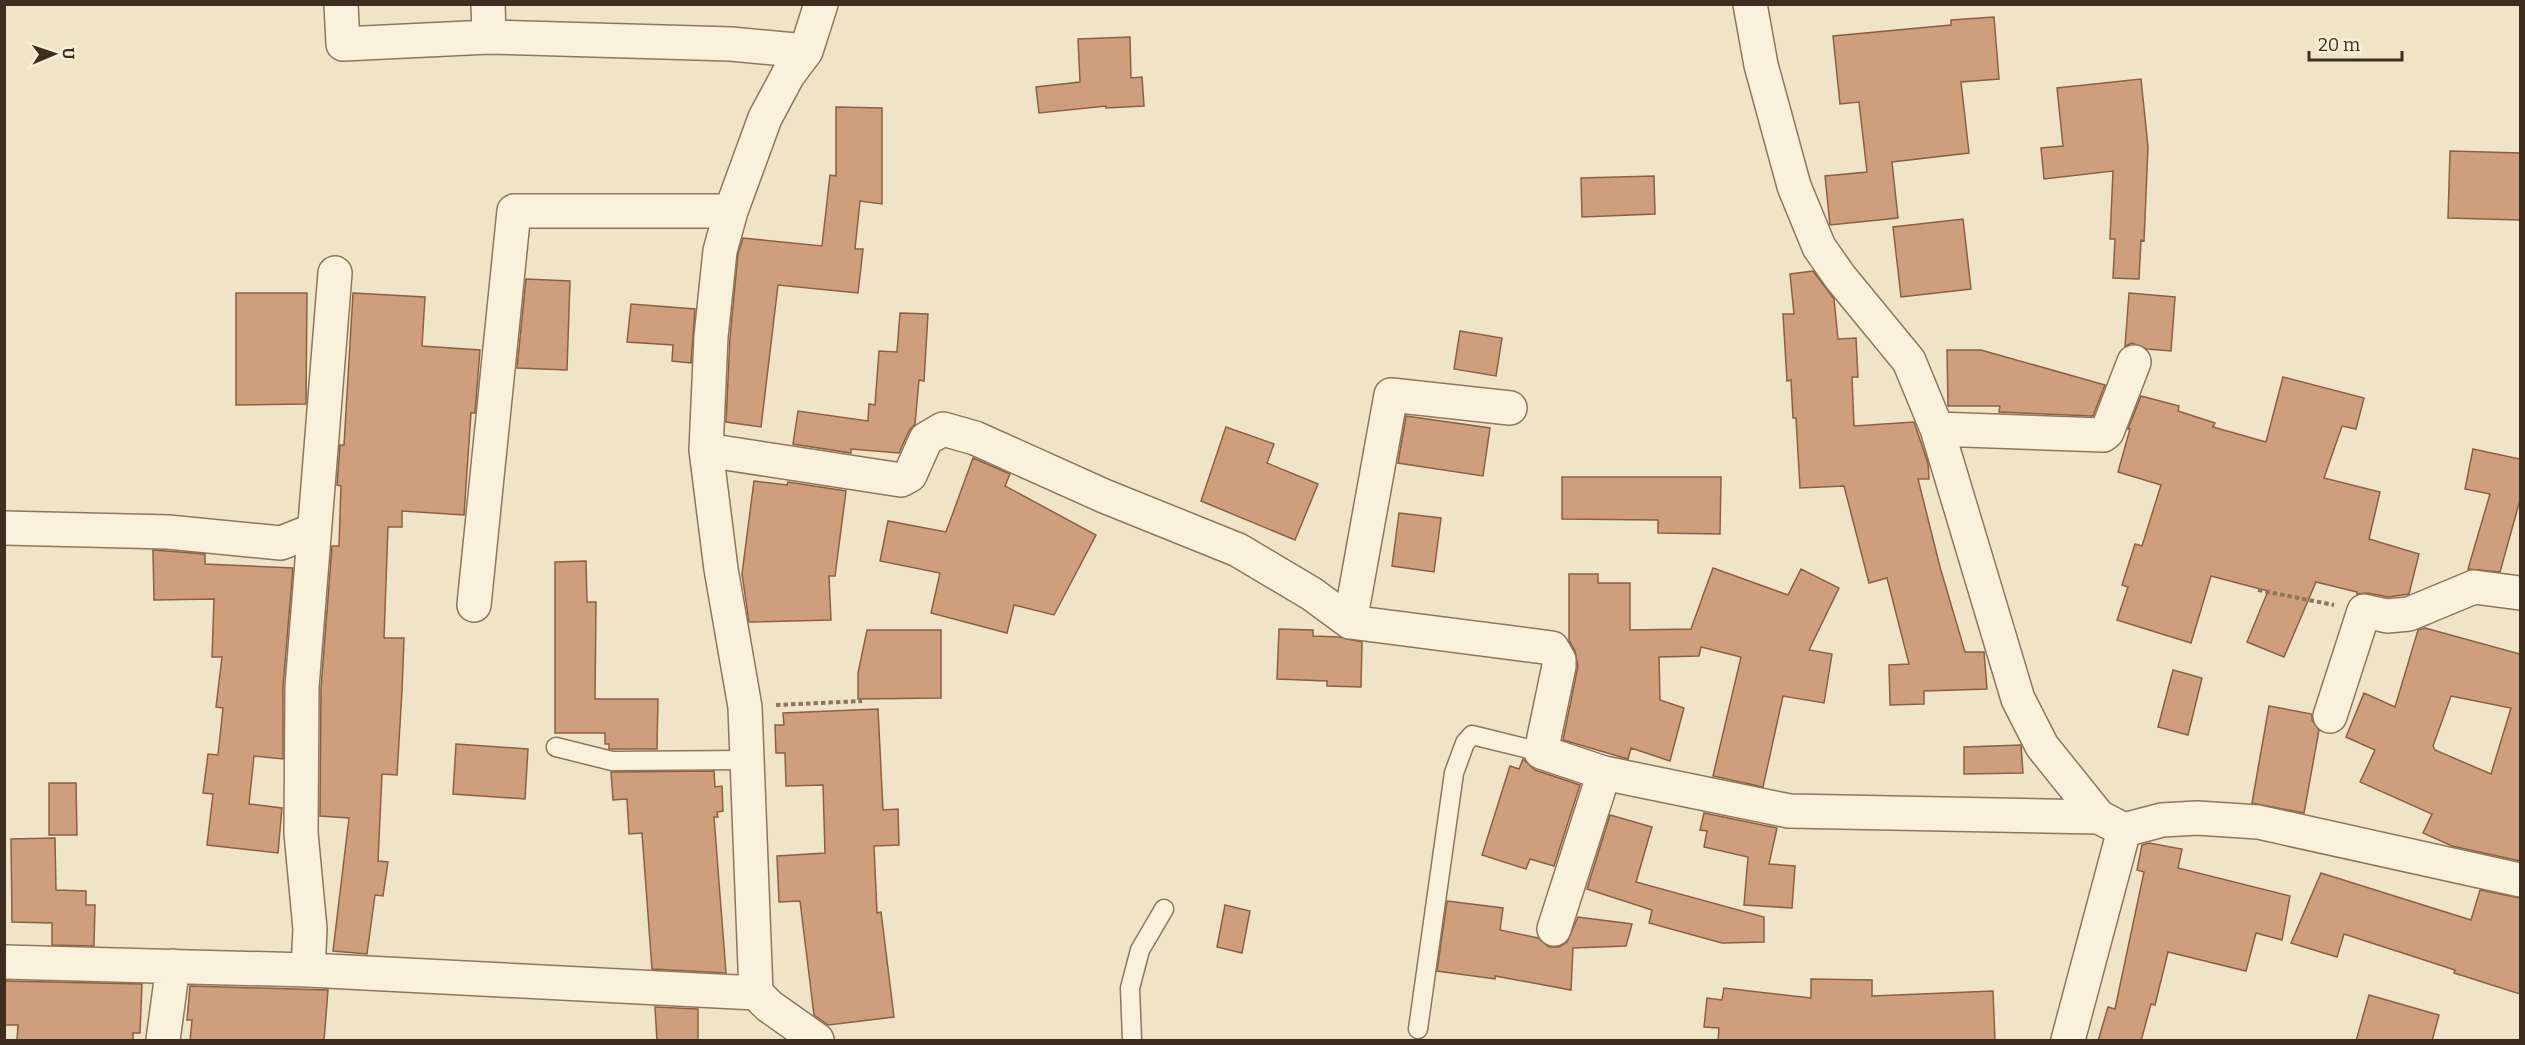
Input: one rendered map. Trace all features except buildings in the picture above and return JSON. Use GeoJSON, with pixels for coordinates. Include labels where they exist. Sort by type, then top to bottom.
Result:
{"type":"FeatureCollection","features":[{"type":"Feature","properties":{"kind":"street"},"geometry":{"type":"LineString","coordinates":[[341,4],[343,44],[489,37],[731,44],[806,51]]}},
{"type":"Feature","properties":{"kind":"street"},"geometry":{"type":"LineString","coordinates":[[488,4],[489,37]]}},
{"type":"Feature","properties":{"kind":"street"},"geometry":{"type":"LineString","coordinates":[[756,993],[745,707],[721,569],[706,450],[716,294],[720,251],[731,212],[765,118],[788,75],[806,51],[820,4]]}},
{"type":"Feature","properties":{"kind":"street"},"geometry":{"type":"LineString","coordinates":[[1750,4],[1761,65],[1794,186],[1819,247],[1840,277],[1909,361],[1937,429],[2018,699],[2042,746],[2112,824]]}},
{"type":"Feature","properties":{"kind":"street"},"geometry":{"type":"LineString","coordinates":[[474,605],[514,211],[731,212]]}},
{"type":"Feature","properties":{"kind":"street"},"geometry":{"type":"LineString","coordinates":[[308,970],[310,928],[301,833],[302,687],[335,273]]}},
{"type":"Feature","properties":{"kind":"street"},"geometry":{"type":"LineString","coordinates":[[1937,429],[2103,435],[2107,432],[2134,362]]}},
{"type":"Feature","properties":{"kind":"street"},"geometry":{"type":"LineString","coordinates":[[1350,622],[1391,395],[1509,408]]}},
{"type":"Feature","properties":{"kind":"street"},"geometry":{"type":"LineString","coordinates":[[706,450],[901,480],[910,475],[926,439],[944,429],[975,438],[1104,496],[1238,550],[1312,594],[1350,622],[1552,648],[1559,660],[1559,666],[1541,752],[1604,773],[1789,812],[2112,824],[2197,818],[2258,822],[2520,880]]}},
{"type":"Feature","properties":{"kind":"street"},"geometry":{"type":"LineString","coordinates":[[4,528],[168,532],[281,543],[314,530]]}},
{"type":"Feature","properties":{"kind":"street"},"geometry":{"type":"LineString","coordinates":[[2330,716],[2364,611],[2387,616],[2409,614],[2474,587],[2520,593]]}},
{"type":"Feature","properties":{"kind":"street"},"geometry":{"type":"LineString","coordinates":[[1554,929],[1604,773]]}},
{"type":"Feature","properties":{"kind":"street"},"geometry":{"type":"LineString","coordinates":[[2068,1041],[2112,824]]}},
{"type":"Feature","properties":{"kind":"street"},"geometry":{"type":"LineString","coordinates":[[4,962],[308,970],[756,993],[769,1006],[817,1041]]}},
{"type":"Feature","properties":{"kind":"street"},"geometry":{"type":"LineString","coordinates":[[163,1041],[173,966]]}},
{"type":"Feature","properties":{"kind":"lane"},"geometry":{"type":"LineString","coordinates":[[1418,1029],[1454,773],[1465,743],[1472,735],[1541,752]]}},
{"type":"Feature","properties":{"kind":"lane"},"geometry":{"type":"LineString","coordinates":[[556,747],[612,761],[746,760]]}},
{"type":"Feature","properties":{"kind":"lane"},"geometry":{"type":"LineString","coordinates":[[1132,1041],[1130,988],[1140,950],[1164,909]]}},
{"type":"Feature","properties":{"kind":"path"},"geometry":{"type":"LineString","coordinates":[[2258,590],[2364,611]]}},
{"type":"Feature","properties":{"kind":"path"},"geometry":{"type":"LineString","coordinates":[[745,707],[862,701]]}}]}
